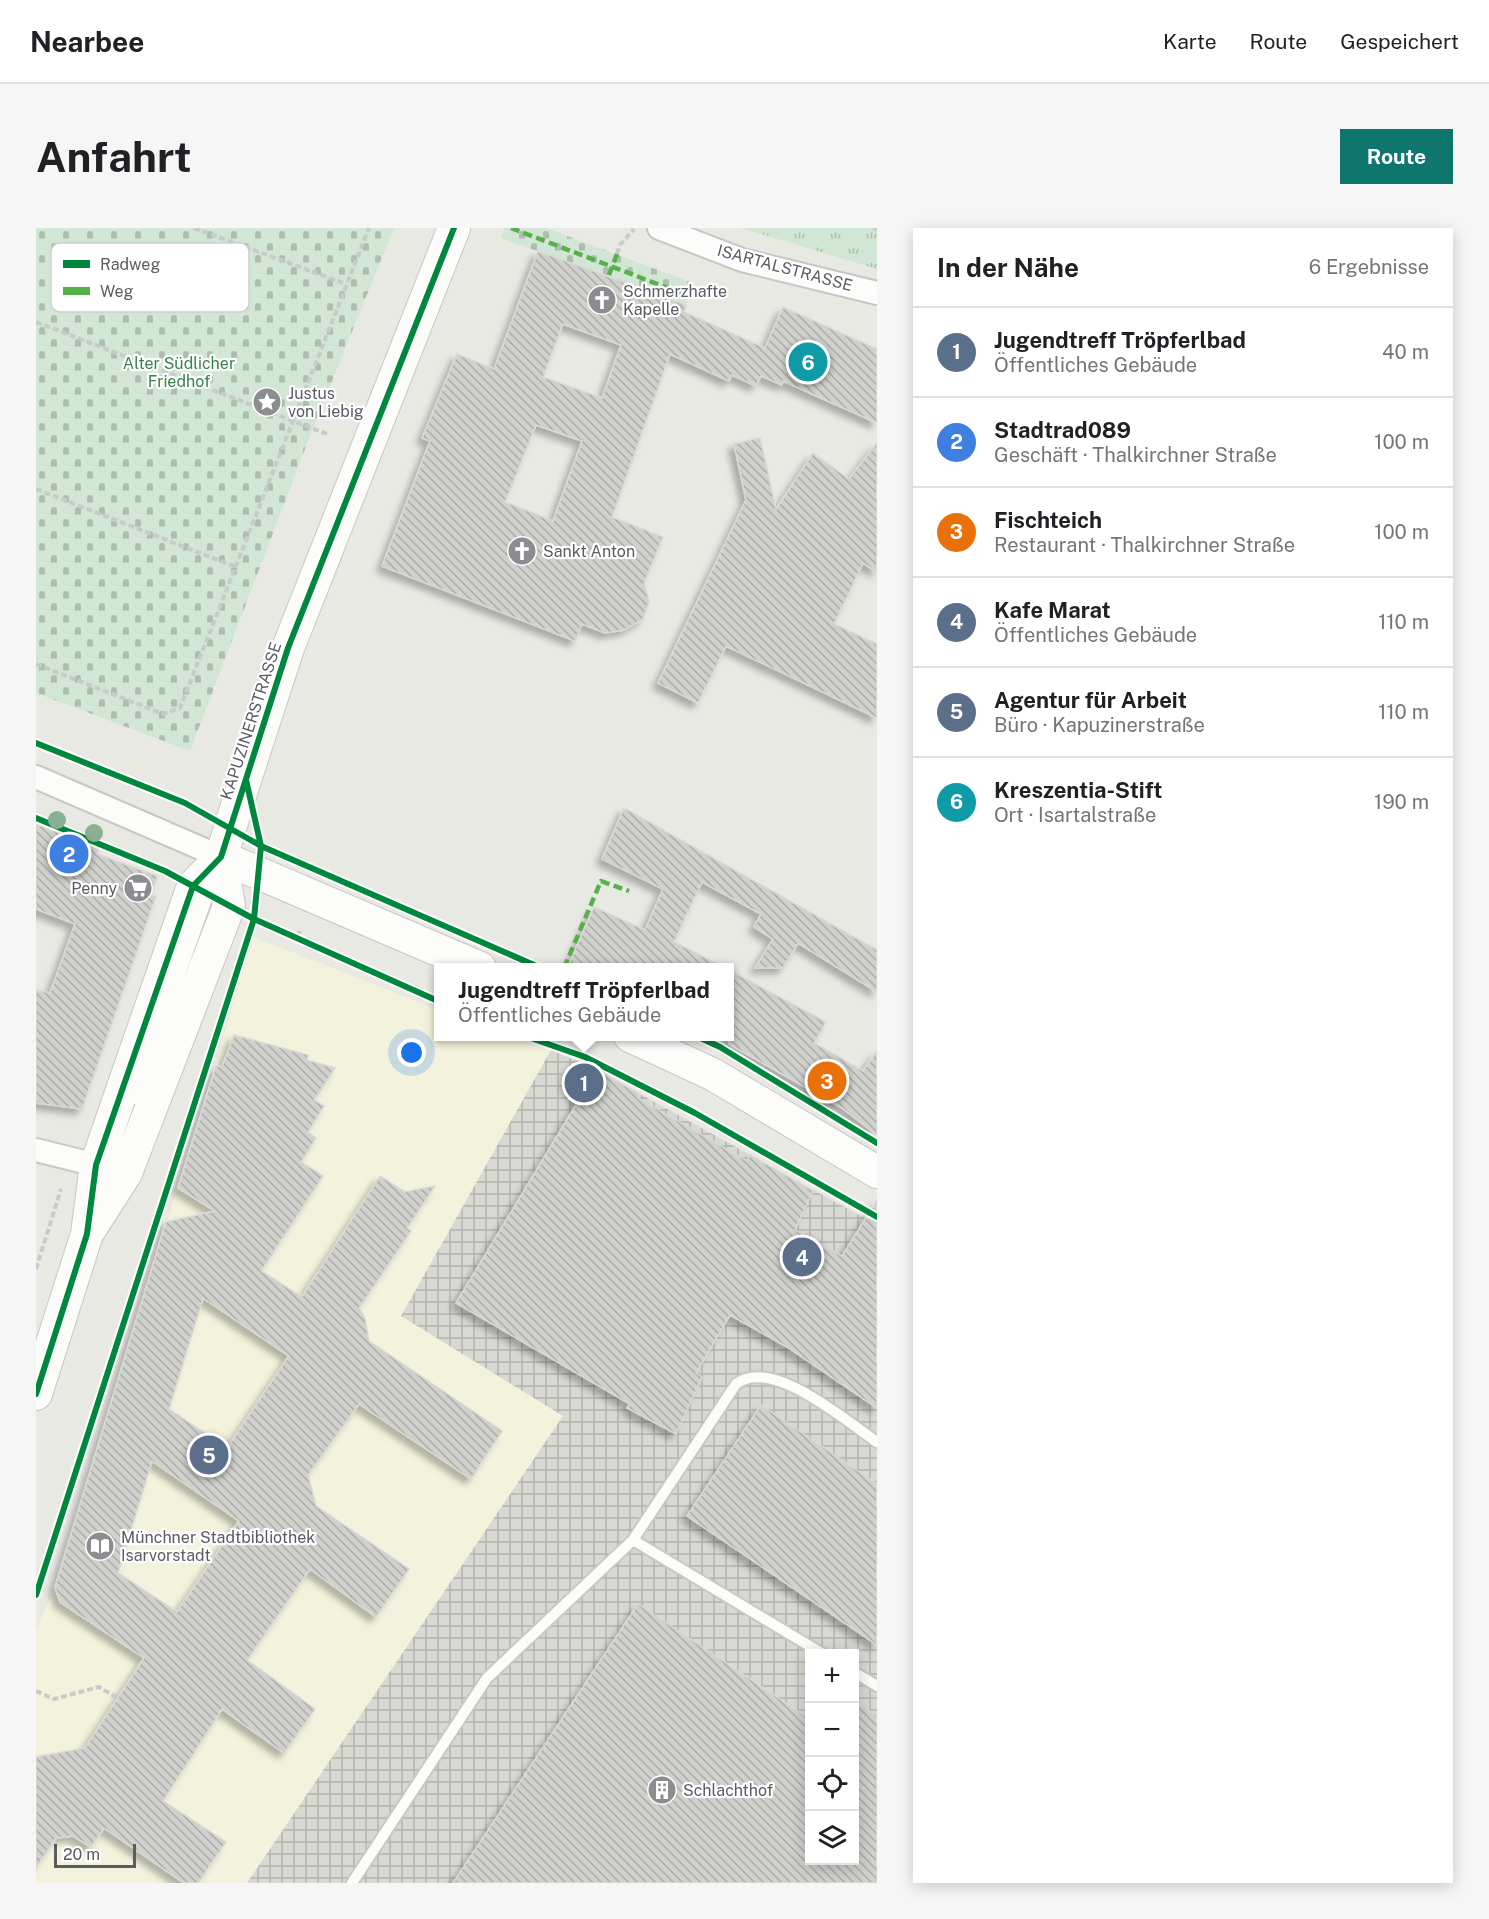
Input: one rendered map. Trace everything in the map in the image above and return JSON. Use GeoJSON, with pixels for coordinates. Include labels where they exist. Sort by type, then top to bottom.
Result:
{"type":"FeatureCollection","features":[{"type":"Feature","properties":{"kind":"main road","name":"KAPUZINERSTRASSE"},"geometry":{"type":"LineString","coordinates":[[36,1394],[87,1234],[101,1172],[193,886],[221,857],[288,648],[454,228]]}},
{"type":"Feature","properties":{"kind":"main road","name":"KAPUZINERSTRASSE"},"geometry":{"type":"LineString","coordinates":[[87,1234],[126,1173],[230,906],[221,857]]}},
{"type":"Feature","properties":{"kind":"main road"},"geometry":{"type":"LineString","coordinates":[[221,857],[468,963]]}},
{"type":"Feature","properties":{"kind":"main road"},"geometry":{"type":"LineString","coordinates":[[641,1041],[711,1074],[877,1172]]}},
{"type":"Feature","properties":{"kind":"street","name":"ISARTALSTRASSE"},"geometry":{"type":"LineString","coordinates":[[659,228],[742,260],[877,293]]}},
{"type":"Feature","properties":{"kind":"street"},"geometry":{"type":"LineString","coordinates":[[36,777],[221,857]]}},
{"type":"Feature","properties":{"kind":"street"},"geometry":{"type":"LineString","coordinates":[[36,1150],[101,1172]]}},
{"type":"Feature","properties":{"kind":"lane"},"geometry":{"type":"LineString","coordinates":[[130,1114],[221,857]]}},
{"type":"Feature","properties":{"kind":"lane"},"geometry":{"type":"LineString","coordinates":[[352,1883],[487,1678],[633,1540],[736,1384],[743,1379],[762,1376],[789,1384],[877,1442]]}},
{"type":"Feature","properties":{"kind":"lane"},"geometry":{"type":"LineString","coordinates":[[633,1540],[816,1649]]}},
{"type":"Feature","properties":{"kind":"lane"},"geometry":{"type":"LineString","coordinates":[[859,1675],[877,1686]]}},
{"type":"Feature","properties":{"kind":"path"},"geometry":{"type":"LineString","coordinates":[[194,228],[235,243]]}},
{"type":"Feature","properties":{"kind":"path"},"geometry":{"type":"LineString","coordinates":[[36,664],[163,714],[180,708],[369,228]]}},
{"type":"Feature","properties":{"kind":"path"},"geometry":{"type":"LineString","coordinates":[[617,254],[620,245],[634,228]]}},
{"type":"Feature","properties":{"kind":"path"},"geometry":{"type":"LineString","coordinates":[[873,228],[877,229]]}},
{"type":"Feature","properties":{"kind":"path"},"geometry":{"type":"LineString","coordinates":[[249,248],[346,284]]}},
{"type":"Feature","properties":{"kind":"path"},"geometry":{"type":"LineString","coordinates":[[36,322],[327,434]]}},
{"type":"Feature","properties":{"kind":"path"},"geometry":{"type":"LineString","coordinates":[[36,489],[236,567]]}},
{"type":"Feature","properties":{"kind":"path"},"geometry":{"type":"LineString","coordinates":[[298,936],[300,931]]}},
{"type":"Feature","properties":{"kind":"path"},"geometry":{"type":"LineString","coordinates":[[561,1074],[572,1078],[585,1057]]}},
{"type":"Feature","properties":{"kind":"path"},"geometry":{"type":"LineString","coordinates":[[36,1691],[54,1699],[99,1687],[119,1699]]}},
{"type":"Feature","properties":{"kind":"shaded area"},"geometry":{"type":"Polygon","coordinates":[[[254,937],[434,1008],[434,1041],[525,1041],[551,1050],[402,1316],[563,1416],[247,1883],[36,1883],[36,1630],[55,1587],[254,937]]]}},
{"type":"Feature","properties":{"kind":"shaded area"},"geometry":{"type":"Polygon","coordinates":[[[551,1050],[593,1068],[877,1225],[877,1883],[247,1883],[563,1416],[401,1316],[551,1050]]]}},
{"type":"Feature","properties":{"kind":"green space","name":"Alter Südlicher Friedhof"},"geometry":{"type":"Polygon","coordinates":[[[36,228],[394,228],[313,428],[190,751],[36,693],[36,228]]]}},
{"type":"Feature","properties":{"kind":"green space"},"geometry":{"type":"Polygon","coordinates":[[[504,228],[546,228],[693,283],[686,305],[501,238],[504,228]]]}},
{"type":"Feature","properties":{"kind":"green space"},"geometry":{"type":"Polygon","coordinates":[[[741,228],[877,228],[877,269],[741,228]]]}},
{"type":"Feature","properties":{"kind":"building"},"geometry":{"type":"Polygon","coordinates":[[[538,251],[686,305],[684,312],[765,348],[783,307],[877,349],[877,423],[783,381],[782,385],[761,376],[756,386],[732,375],[729,381],[670,354],[612,517],[663,537],[644,583],[649,601],[643,619],[624,630],[605,633],[582,624],[575,641],[382,566],[430,441],[422,438],[457,354],[494,369],[538,251]],[[563,324],[543,377],[602,398],[621,345],[563,324]],[[536,425],[505,502],[553,521],[582,441],[536,425]]]}},
{"type":"Feature","properties":{"kind":"building"},"geometry":{"type":"Polygon","coordinates":[[[760,438],[776,509],[813,453],[849,479],[877,443],[877,572],[863,563],[834,624],[877,644],[877,718],[726,646],[698,703],[658,683],[746,500],[734,444],[760,438]]]}},
{"type":"Feature","properties":{"kind":"building"},"geometry":{"type":"Polygon","coordinates":[[[624,808],[877,950],[877,992],[798,943],[783,968],[755,968],[773,939],[754,927],[761,914],[702,882],[674,942],[715,963],[569,963],[594,907],[645,930],[663,889],[602,859],[624,808]]]}},
{"type":"Feature","properties":{"kind":"building"},"geometry":{"type":"Polygon","coordinates":[[[36,824],[99,848],[97,854],[157,876],[151,895],[156,896],[82,1109],[36,1103],[36,990],[50,993],[75,924],[36,909],[36,824]]]}},
{"type":"Feature","properties":{"kind":"building"},"geometry":{"type":"Polygon","coordinates":[[[734,973],[826,1022],[814,1043],[863,1071],[877,1051],[877,1135],[842,1108],[729,1044],[729,1041],[734,1041],[734,973]]]}},
{"type":"Feature","properties":{"kind":"building"},"geometry":{"type":"Polygon","coordinates":[[[234,1035],[308,1055],[307,1060],[335,1068],[314,1100],[324,1106],[308,1132],[316,1138],[301,1162],[323,1176],[261,1271],[302,1297],[380,1176],[405,1192],[435,1186],[407,1228],[411,1231],[359,1308],[365,1318],[369,1341],[502,1431],[471,1479],[359,1404],[308,1475],[316,1506],[409,1569],[376,1617],[310,1569],[247,1660],[315,1709],[284,1753],[222,1709],[163,1801],[226,1842],[198,1883],[184,1883],[104,1828],[91,1847],[73,1836],[56,1838],[36,1868],[36,1757],[85,1748],[144,1658],[60,1602],[55,1587],[166,1222],[215,1211],[178,1188],[216,1066],[222,1067],[234,1035]],[[203,1298],[169,1409],[227,1448],[289,1356],[203,1298]],[[152,1461],[118,1573],[177,1612],[239,1521],[152,1461]]]}},
{"type":"Feature","properties":{"kind":"building"},"geometry":{"type":"Polygon","coordinates":[[[593,1068],[640,1094],[638,1098],[747,1161],[750,1155],[813,1191],[795,1230],[842,1256],[877,1200],[877,1408],[787,1347],[730,1315],[696,1373],[702,1377],[676,1434],[627,1408],[630,1404],[456,1303],[577,1103],[575,1102],[593,1068]]]}},
{"type":"Feature","properties":{"kind":"building"},"geometry":{"type":"Polygon","coordinates":[[[761,1405],[877,1484],[877,1645],[687,1516],[761,1405]]]}},
{"type":"Feature","properties":{"kind":"building","name":"Schlachthof"},"geometry":{"type":"Polygon","coordinates":[[[638,1604],[805,1716],[805,1865],[859,1865],[859,1704],[877,1716],[877,1883],[453,1883],[638,1604]]]}},
{"type":"Feature","properties":{"kind":"marked path"},"geometry":{"type":"LineString","coordinates":[[511,228],[686,295]]}},
{"type":"Feature","properties":{"kind":"marked path"},"geometry":{"type":"LineString","coordinates":[[609,275],[617,254]]}},
{"type":"Feature","properties":{"kind":"marked path"},"geometry":{"type":"LineString","coordinates":[[566,963],[601,881],[629,891]]}},
{"type":"Feature","properties":{"kind":"cycle path"},"geometry":{"type":"LineString","coordinates":[[36,1394],[87,1234],[96,1165],[193,886],[221,857],[288,648],[454,228]]}},
{"type":"Feature","properties":{"kind":"cycle path"},"geometry":{"type":"LineString","coordinates":[[36,743],[185,803],[261,846],[530,963]]}},
{"type":"Feature","properties":{"kind":"cycle path"},"geometry":{"type":"LineString","coordinates":[[36,1595],[254,919],[261,846],[246,780]]}},
{"type":"Feature","properties":{"kind":"cycle path"},"geometry":{"type":"LineString","coordinates":[[36,818],[165,871],[254,919],[434,999]]}},
{"type":"Feature","properties":{"kind":"cycle path"},"geometry":{"type":"LineString","coordinates":[[539,1041],[585,1057],[695,1113],[877,1217]]}},
{"type":"Feature","properties":{"kind":"cycle path"},"geometry":{"type":"LineString","coordinates":[[707,1041],[877,1143]]}},
{"type":"Feature","properties":{"kind":"place","name":"Schmerzhafte Kapelle"},"geometry":{"type":"Point","coordinates":[602,300]}},
{"type":"Feature","properties":{"kind":"place","name":"Kreszentia-Stift"},"geometry":{"type":"Point","coordinates":[808,362]}},
{"type":"Feature","properties":{"kind":"place","name":"Justus von Liebig"},"geometry":{"type":"Point","coordinates":[267,402]}},
{"type":"Feature","properties":{"kind":"place","name":"Sankt Anton"},"geometry":{"type":"Point","coordinates":[522,551]}},
{"type":"Feature","properties":{"kind":"place","name":"Stadtrad089"},"geometry":{"type":"Point","coordinates":[69,854]}},
{"type":"Feature","properties":{"kind":"place","name":"Penny"},"geometry":{"type":"Point","coordinates":[138,888]}},
{"type":"Feature","properties":{"kind":"place","name":"Fischteich"},"geometry":{"type":"Point","coordinates":[827,1081]}},
{"type":"Feature","properties":{"kind":"place","name":"Jugendtreff Tröpferlbad"},"geometry":{"type":"Point","coordinates":[584,1083]}},
{"type":"Feature","properties":{"kind":"place","name":"Kafe Marat"},"geometry":{"type":"Point","coordinates":[802,1257]}},
{"type":"Feature","properties":{"kind":"place","name":"Agentur für Arbeit"},"geometry":{"type":"Point","coordinates":[209,1455]}},
{"type":"Feature","properties":{"kind":"place","name":"Münchner Stadtbibliothek Isarvorstadt"},"geometry":{"type":"Point","coordinates":[100,1546]}},
{"type":"Feature","properties":{"kind":"place","name":"Schlachthof"},"geometry":{"type":"Point","coordinates":[662,1790]}}]}
